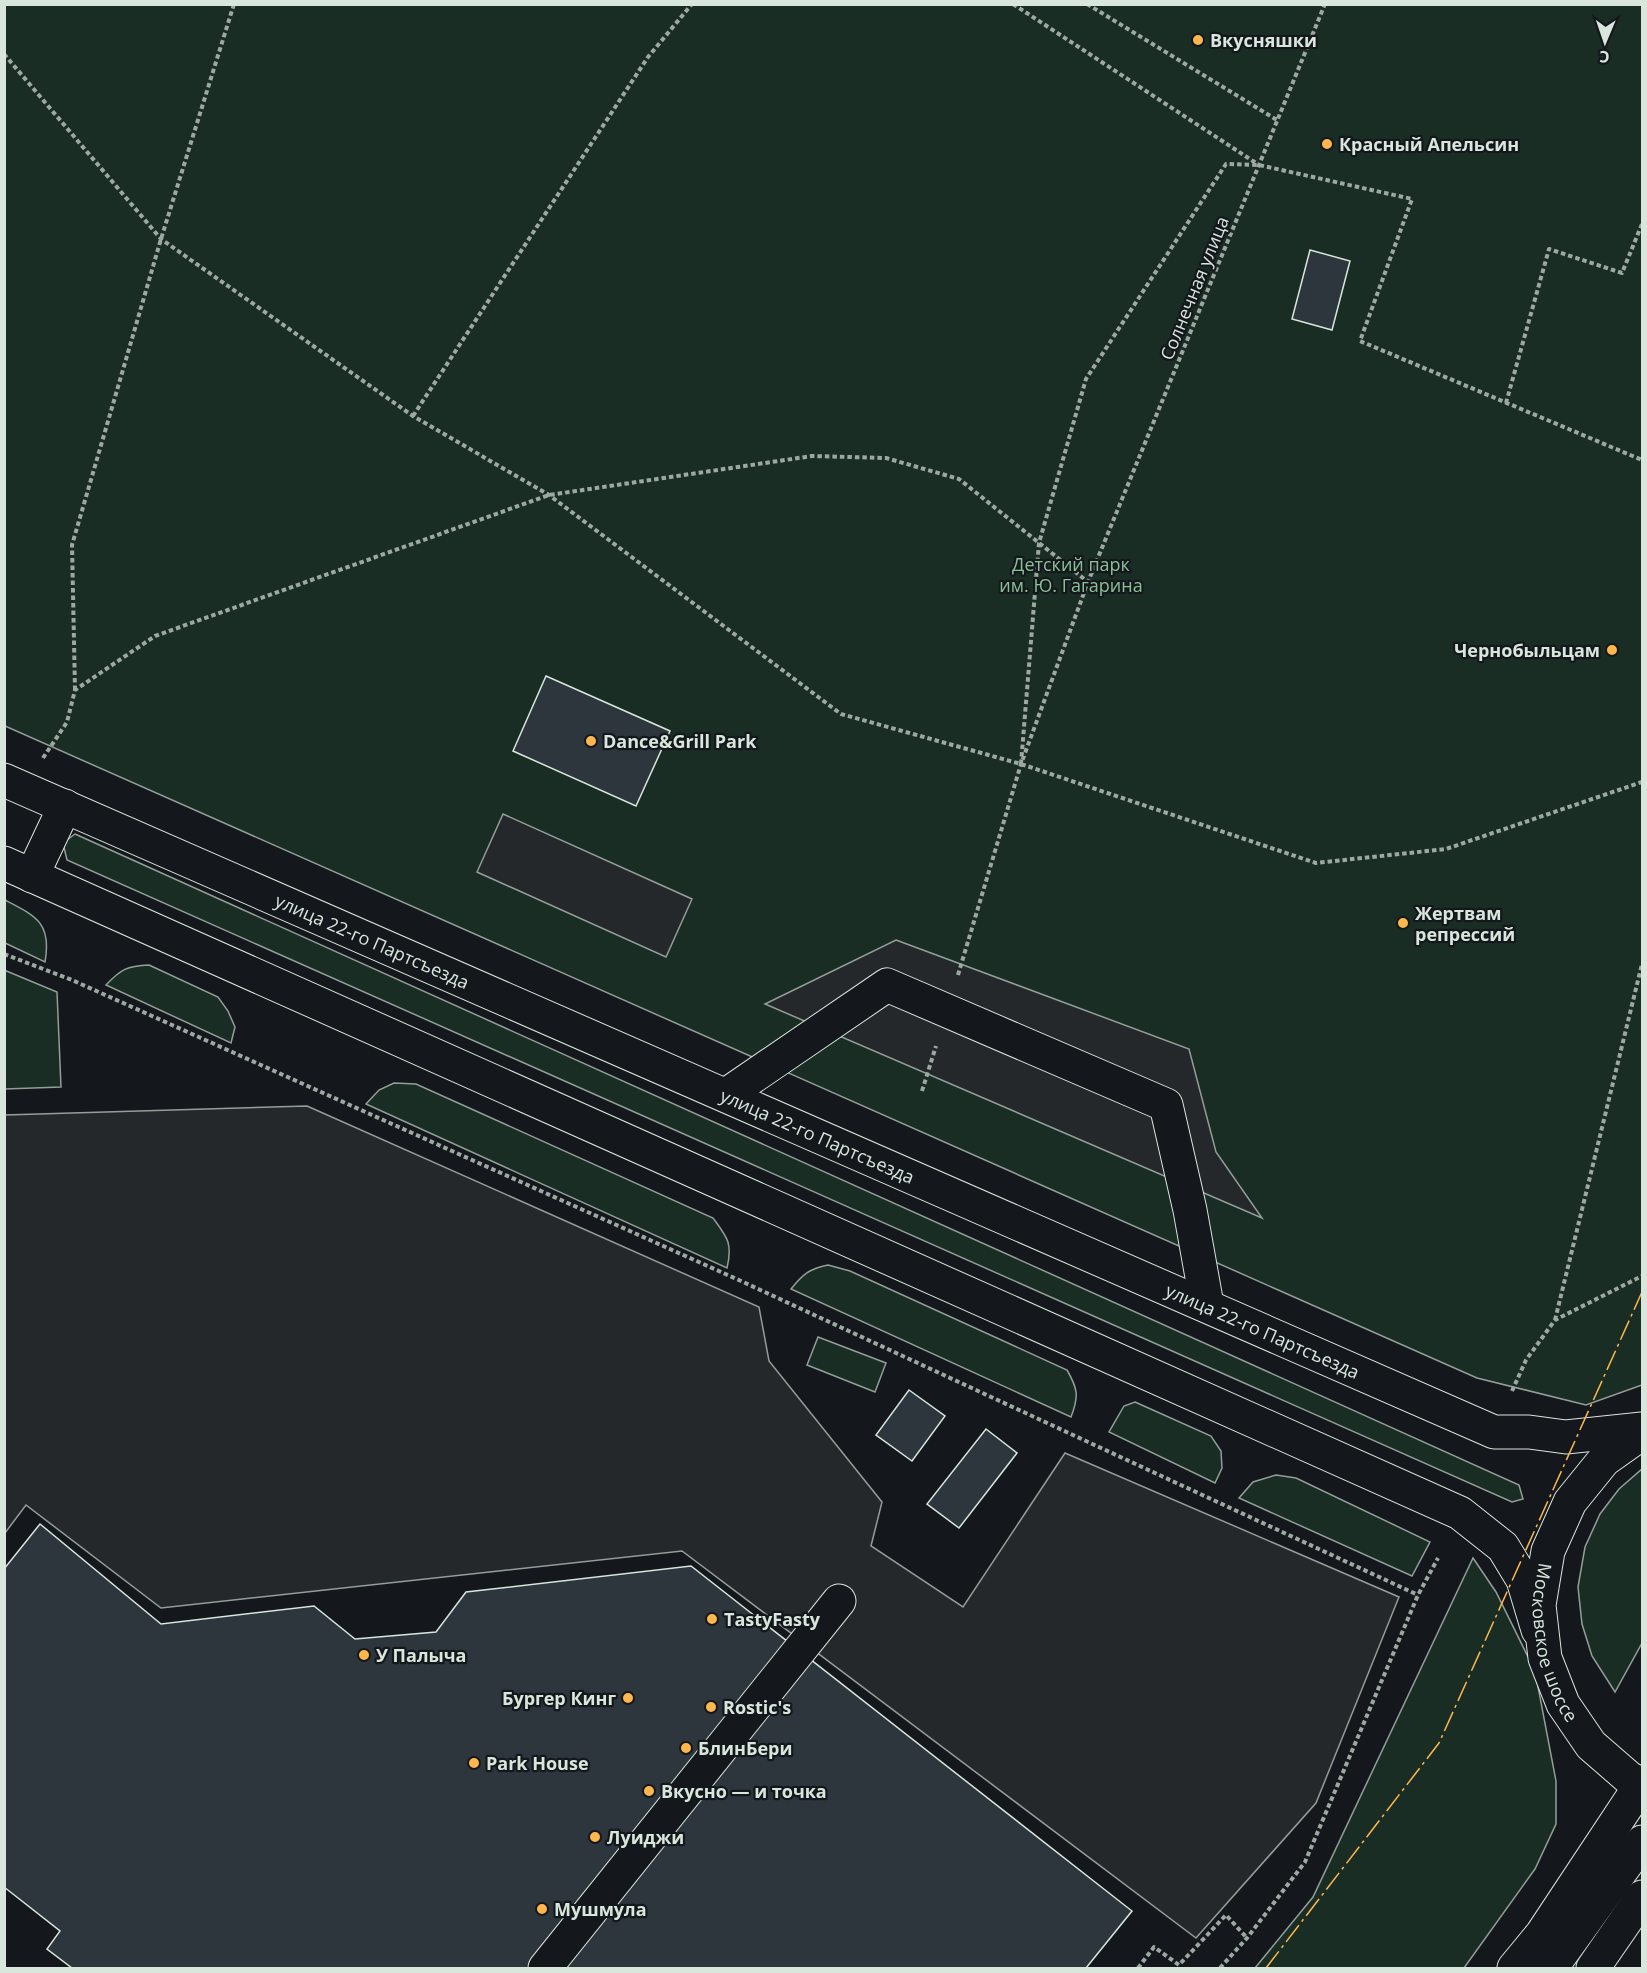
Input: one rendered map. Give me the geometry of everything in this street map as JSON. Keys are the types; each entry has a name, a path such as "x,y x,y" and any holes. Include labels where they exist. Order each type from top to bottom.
{"street":[{"name":"улица 22-го Партсъезда","path":"4,780 1494,1432 1529,1432 1566,1437 1642,1431"},
{"path":"65,806 18,869 1460,1513 1503,1547 1524,1580 1545,1658"},
{"path":"726,1095 887,985 1166,1105 1190,1210 1207,1305"},
{"name":"Московское шоссе","path":"1515,1968 1542,1934 1642,1784 1629,1778 1591,1745 1563,1704 1545,1658 1539,1605 1548,1551 1570,1502 1604,1460 1642,1431"},
{"path":"545,1968 839,1601"},
{"path":"1551,1968 1642,1842"},
{"path":"1593,1968 1642,1897"}],"path":[{"path":"67,722 75,690 72,544 161,239 234,4"},
{"path":"413,416 648,57 692,4"},
{"path":"1013,4 1259,165"},
{"path":"1087,4 1277,120"},
{"name":"Солнечная улица","path":"1021,764 1088,582 1325,4"},
{"path":"4,54 161,239 413,416 549,495 841,714 1021,764 1316,863 1446,849 1642,782"},
{"path":"922,1091 1021,764 1039,543 1086,379 1226,164 1259,165 1412,199 1360,341 1642,460"},
{"path":"1506,403 1549,249 1622,273 1642,224"},
{"path":"75,690 155,636 549,495 812,456 886,458 959,479 1088,582"},
{"path":"4,954 72,980 741,1281 1418,1595"},
{"path":"1512,1391 1526,1360 1555,1320 1642,964"},
{"path":"1555,1320 1642,1276"},
{"path":"1220,1968 1247,1938 1305,1862 1418,1595 1438,1558"},
{"path":"1138,1968 1154,1947 1179,1965 1226,1915 1247,1938"}],"green space":[{"name":"Детский парк им. Ю. Гагарина","path":"5,5 1642,5 1642,1385 1586,1405 1477,1378 5,726"},
{"path":"75,834 1519,1485 1523,1499 1512,1502 67,860 63,843"},
{"path":"5,900 33,916 44,929 47,949 45,962 5,943"},
{"path":"149,965 218,997 235,1027 231,1043 106,985 125,969"},
{"path":"4,970 57,992 61,1087 5,1089"},
{"path":"394,1083 416,1084 713,1218 722,1230 729,1246 727,1268 366,1104 379,1090"},
{"path":"828,1265 850,1271 1067,1370 1076,1393 1071,1417 791,1289 807,1273"},
{"path":"818,1337 886,1363 875,1392 807,1365"},
{"path":"1135,1402 1211,1436 1221,1451 1222,1468 1215,1483 1109,1432 1124,1406"},
{"path":"1642,1469 1642,1643 1615,1692 1592,1656 1582,1624 1578,1587 1585,1547 1600,1514 1619,1489"},
{"path":"1276,1475 1296,1478 1430,1542 1412,1576 1239,1498 1253,1482"},
{"path":"1473,1558 1496,1592 1535,1671 1556,1781 1556,1824 1535,1869 1464,1968 1255,1968 1313,1897"}],"shaded area":[{"path":"503,814 692,899 666,957 477,872"},
{"path":"896,940 1189,1049 1216,1152 1262,1218 765,1004"},
{"path":"307,1106 759,1307 769,1361 882,1502 871,1546 963,1607 1065,1453 1399,1597 1316,1803 1196,1938 682,1551 161,1608 26,1505 5,1533 5,1115"}],"building":[{"path":"1310,250 1350,261 1332,330 1292,319"},
{"name":"Dance&Grill Park","path":"546,676 670,731 636,806 513,751"},
{"path":"909,1390 945,1416 912,1461 876,1435"},
{"path":"986,1429 1017,1453 959,1528 927,1504"},
{"name":"Park House","path":"40,1524 161,1624 314,1606 355,1639 436,1632 466,1592 691,1566 1132,1911 1086,1968 72,1968 47,1949 60,1931 4,1887 4,1569"}],"power":[{"path":"1266,1968 1439,1743 1642,1292"}],"place":[{"name":"Вкусняшки","path":"1198,40"},
{"name":"Красный Апельсин","path":"1327,144"},
{"name":"Чернобыльцам","path":"1612,650"},
{"name":"Dance&Grill Park","path":"591,741"},
{"name":"Жертвам репрессий","path":"1403,923"},
{"name":"TastyFasty","path":"712,1619"},
{"name":"У Палыча","path":"364,1655"},
{"name":"Бургер Кинг","path":"628,1698"},
{"name":"Rostic's","path":"711,1707"},
{"name":"БлинБери","path":"686,1748"},
{"name":"Park House","path":"474,1763"},
{"name":"Вкусно — и точка","path":"649,1791"},
{"name":"Луиджи","path":"595,1837"},
{"name":"Мушмула","path":"542,1909"}]}
